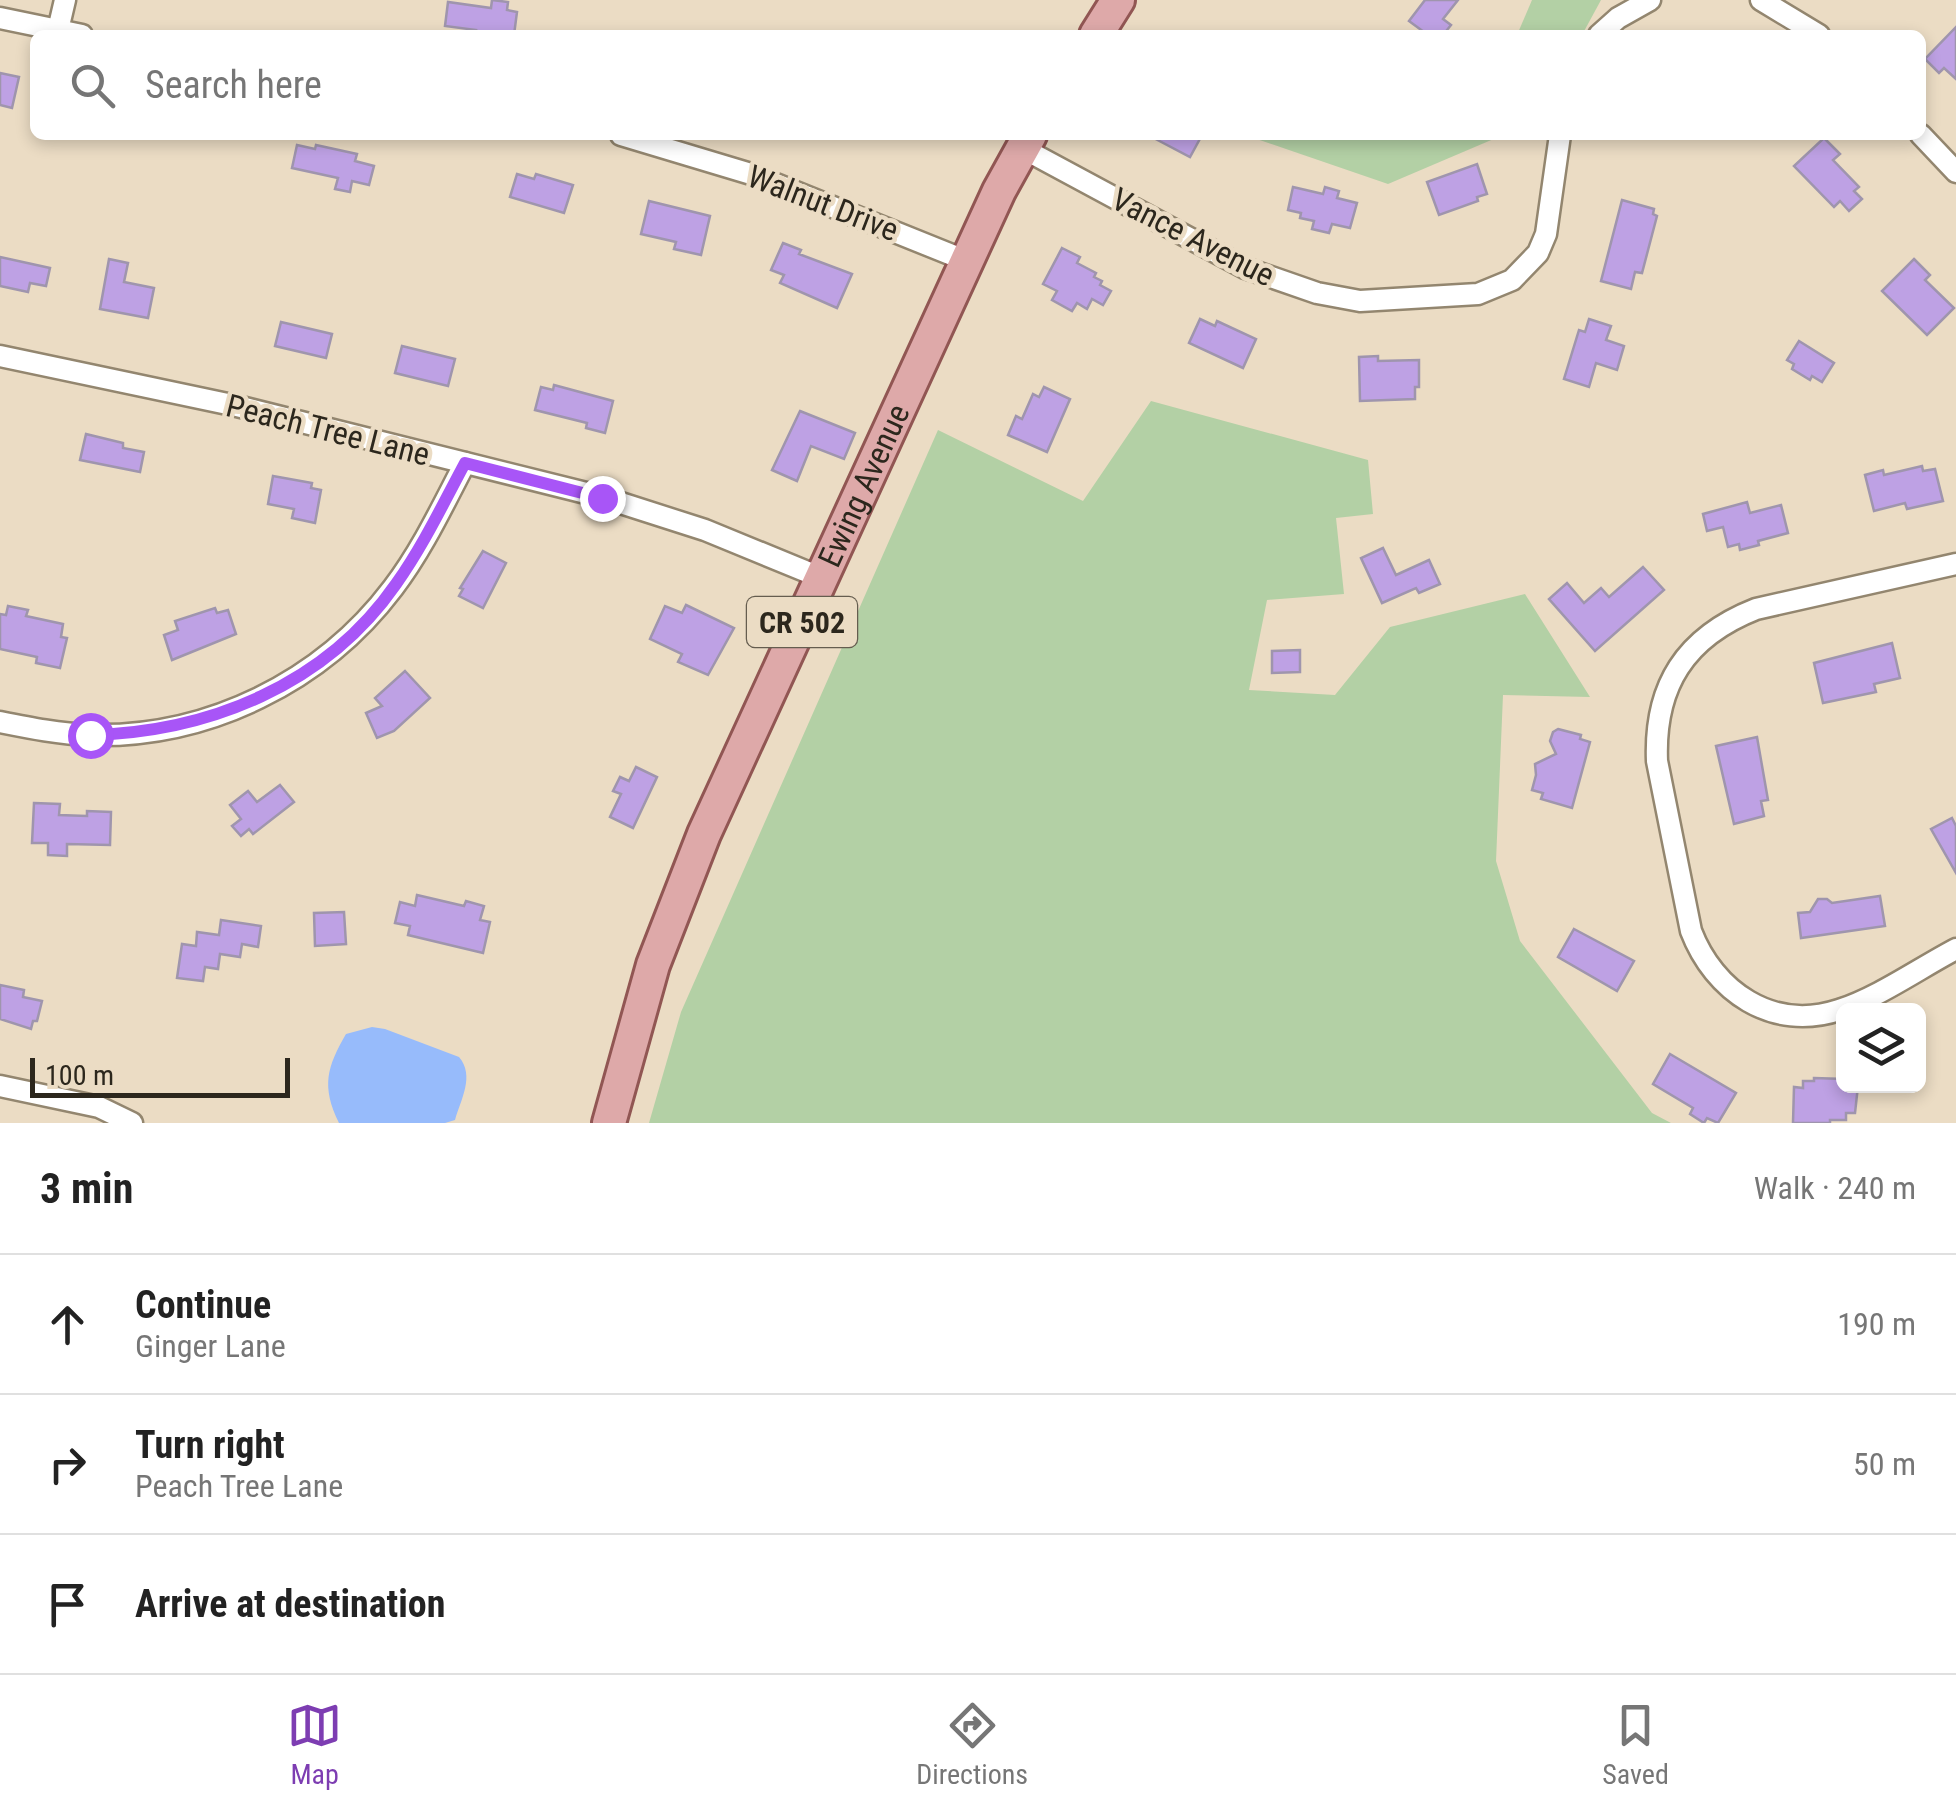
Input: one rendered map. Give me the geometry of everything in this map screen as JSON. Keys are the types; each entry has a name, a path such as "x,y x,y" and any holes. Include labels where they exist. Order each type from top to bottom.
{"main road":[{"path":"1099,30 1118,0"},
{"name":"Ewing Avenue","path":"608,1123 639,1011 682,886 966,261 1026,142"}],"street":[{"path":"0,18 58,30 65,0"},
{"path":"1605,30 1650,0"},
{"path":"1760,0 1811,30"},
{"name":"Walnut Drive","path":"638,140 751,174 966,261"},
{"name":"Vance Avenue","path":"1026,142 1244,268 1317,293 1360,301 1478,294 1512,280 1538,253 1546,234 1559,140"},
{"path":"1926,140 1956,172"},
{"name":"Peach Tree Lane","path":"0,356 237,406 642,508 822,578"},
{"path":"0,722 60,732 128,734 197,722 269,694 322,660 370,617 416,555 465,463"},
{"path":"1956,564 1756,609 1733,618 1712,631 1682,662 1660,708 1656,734 1657,761 1690,931 1700,954 1730,991 1770,1011 1814,1016 1855,1004 1956,948"},
{"path":"0,1086 99,1107 132,1123"}],"green space":[{"path":"1532,0 1601,0 1585,30 1519,30"},
{"path":"1260,140 1491,140 1388,184"},
{"path":"1151,401 1368,460 1373,514 1336,518 1344,594 1267,600 1249,690 1335,695 1390,627 1525,594 1590,697 1503,695 1496,861 1520,941 1652,1113 1671,1123 649,1123 681,1012 938,430 1083,501"}],"water":[{"path":"372,1027 459,1057 466,1080 455,1120 339,1123 328,1087 334,1057 346,1034"}],"building":[{"path":"492,0 508,2 507,10 517,12 515,30 445,26 448,2 491,8"},
{"path":"1425,0 1458,0 1443,19 1451,25 1447,30 1421,30 1409,21"},
{"path":"1956,27 1956,79 1944,68 1939,73 1926,58"},
{"path":"0,73 19,77 12,108 0,105"},
{"path":"1158,140 1199,140 1190,157"},
{"path":"1826,140 1840,154 1833,160 1859,187 1854,191 1862,199 1849,211 1840,201 1834,207 1794,166"},
{"path":"297,145 357,154 355,161 374,166 369,185 352,181 350,192 335,189 338,178 292,168"},
{"path":"1477,164 1487,194 1439,215 1427,182"},
{"path":"517,174 534,179 536,174 573,185 564,213 510,197"},
{"path":"1293,187 1323,194 1325,187 1339,191 1337,198 1357,203 1350,228 1332,224 1329,233 1312,229 1314,221 1288,210"},
{"path":"1622,200 1654,209 1657,216 1642,273 1635,272 1631,289 1601,281"},
{"path":"649,201 710,216 701,255 674,249 676,242 641,234"},
{"path":"783,243 801,250 799,254 852,274 837,308 780,283 784,275 771,270"},
{"path":"1062,248 1080,257 1077,263 1096,273 1094,277 1102,281 1100,285 1111,291 1103,305 1092,299 1087,309 1077,303 1072,311 1052,300 1057,291 1043,284"},
{"path":"0,257 50,268 46,286 30,283 28,292 0,286"},
{"path":"109,259 128,263 124,282 154,288 148,318 100,309"},
{"path":"1914,259 1930,275 1925,280 1954,308 1927,335 1882,291"},
{"path":"1200,319 1215,326 1217,321 1256,339 1243,368 1189,343"},
{"path":"1589,319 1611,326 1606,340 1624,346 1617,370 1596,363 1589,387 1564,379 1579,330 1585,332"},
{"path":"281,322 332,334 326,358 275,346"},
{"path":"1799,341 1834,363 1822,382 1792,369 1794,364 1787,360"},
{"path":"402,346 455,359 448,386 395,373"},
{"path":"1378,356 1378,361 1419,360 1415,399 1360,401 1359,357"},
{"path":"554,385 613,401 605,433 586,428 587,423 535,410 541,387 553,390"},
{"path":"1044,387 1070,399 1047,452 1008,435 1016,416 1022,419 1033,394 1039,397"},
{"path":"800,411 855,433 844,459 811,446 797,481 772,470"},
{"path":"86,434 144,452 140,472 80,460"},
{"path":"1922,466 1923,471 1935,469 1943,501 1907,509 1905,503 1874,511 1865,475"},
{"path":"273,476 312,483 311,488 321,490 315,523 292,518 294,509 268,504"},
{"path":"1747,502 1750,513 1781,505 1788,533 1740,550 1739,544 1728,547 1723,527 1707,531 1703,514"},
{"path":"1383,548 1396,575 1429,560 1440,584 1419,593 1416,588 1382,603 1361,558"},
{"path":"483,551 506,563 483,608 459,596"},
{"path":"1643,567 1664,590 1595,651 1549,599 1567,583 1584,603 1601,588 1609,597"},
{"path":"686,605 734,628 708,675 678,662 682,654 650,639 665,606 682,613"},
{"path":"8,606 28,610 26,616 63,624 61,637 67,638 60,668 36,663 37,657 0,649 0,614 6,615"},
{"path":"215,608 217,613 228,610 236,634 172,660 164,635 178,630 175,621"},
{"path":"1892,643 1900,678 1874,684 1876,692 1823,703 1814,663"},
{"path":"1300,650 1300,672 1272,673 1272,651"},
{"path":"405,671 430,698 394,731 377,738 366,713 382,706 375,698"},
{"path":"1558,729 1581,735 1580,739 1590,742 1572,808 1541,799 1543,793 1532,790 1535,764 1556,754 1550,741"},
{"path":"1757,737 1768,800 1761,801 1764,816 1734,824 1716,746"},
{"path":"636,767 657,777 633,828 610,817 621,794 613,791 620,777 629,781"},
{"path":"280,785 294,802 253,834 249,829 241,836 232,826 241,819 230,805 248,791 257,802"},
{"path":"34,803 60,804 59,815 111,812 110,845 67,844 67,856 48,855 48,843 32,843"},
{"path":"1952,818 1956,826 1956,873 1931,829"},
{"path":"417,895 464,906 466,901 484,906 480,920 490,922 483,953 408,935 410,926 395,923 400,902 415,906"},
{"path":"1880,896 1885,926 1801,938 1798,913 1810,912 1818,899 1832,903"},
{"path":"344,912 346,944 315,946 314,913"},
{"path":"221,920 261,926 258,947 242,944 240,957 220,954 218,969 205,967 203,981 177,978 182,944 196,946 197,932 219,935"},
{"path":"1574,929 1634,961 1617,991 1558,957"},
{"path":"0,985 24,990 23,997 42,1001 31,1029 0,1019"},
{"path":"1670,1054 1736,1093 1718,1123 1707,1118 1704,1123 1690,1114 1693,1108 1653,1084"},
{"path":"1836,1079 1836,1093 1857,1093 1855,1113 1846,1113 1846,1120 1830,1123 1793,1123 1794,1087 1803,1088 1803,1081"}],"route":[{"path":"90,735 128,734 197,722 269,694 307,671 338,648 394,587 416,555 465,463 602,498"}]}
